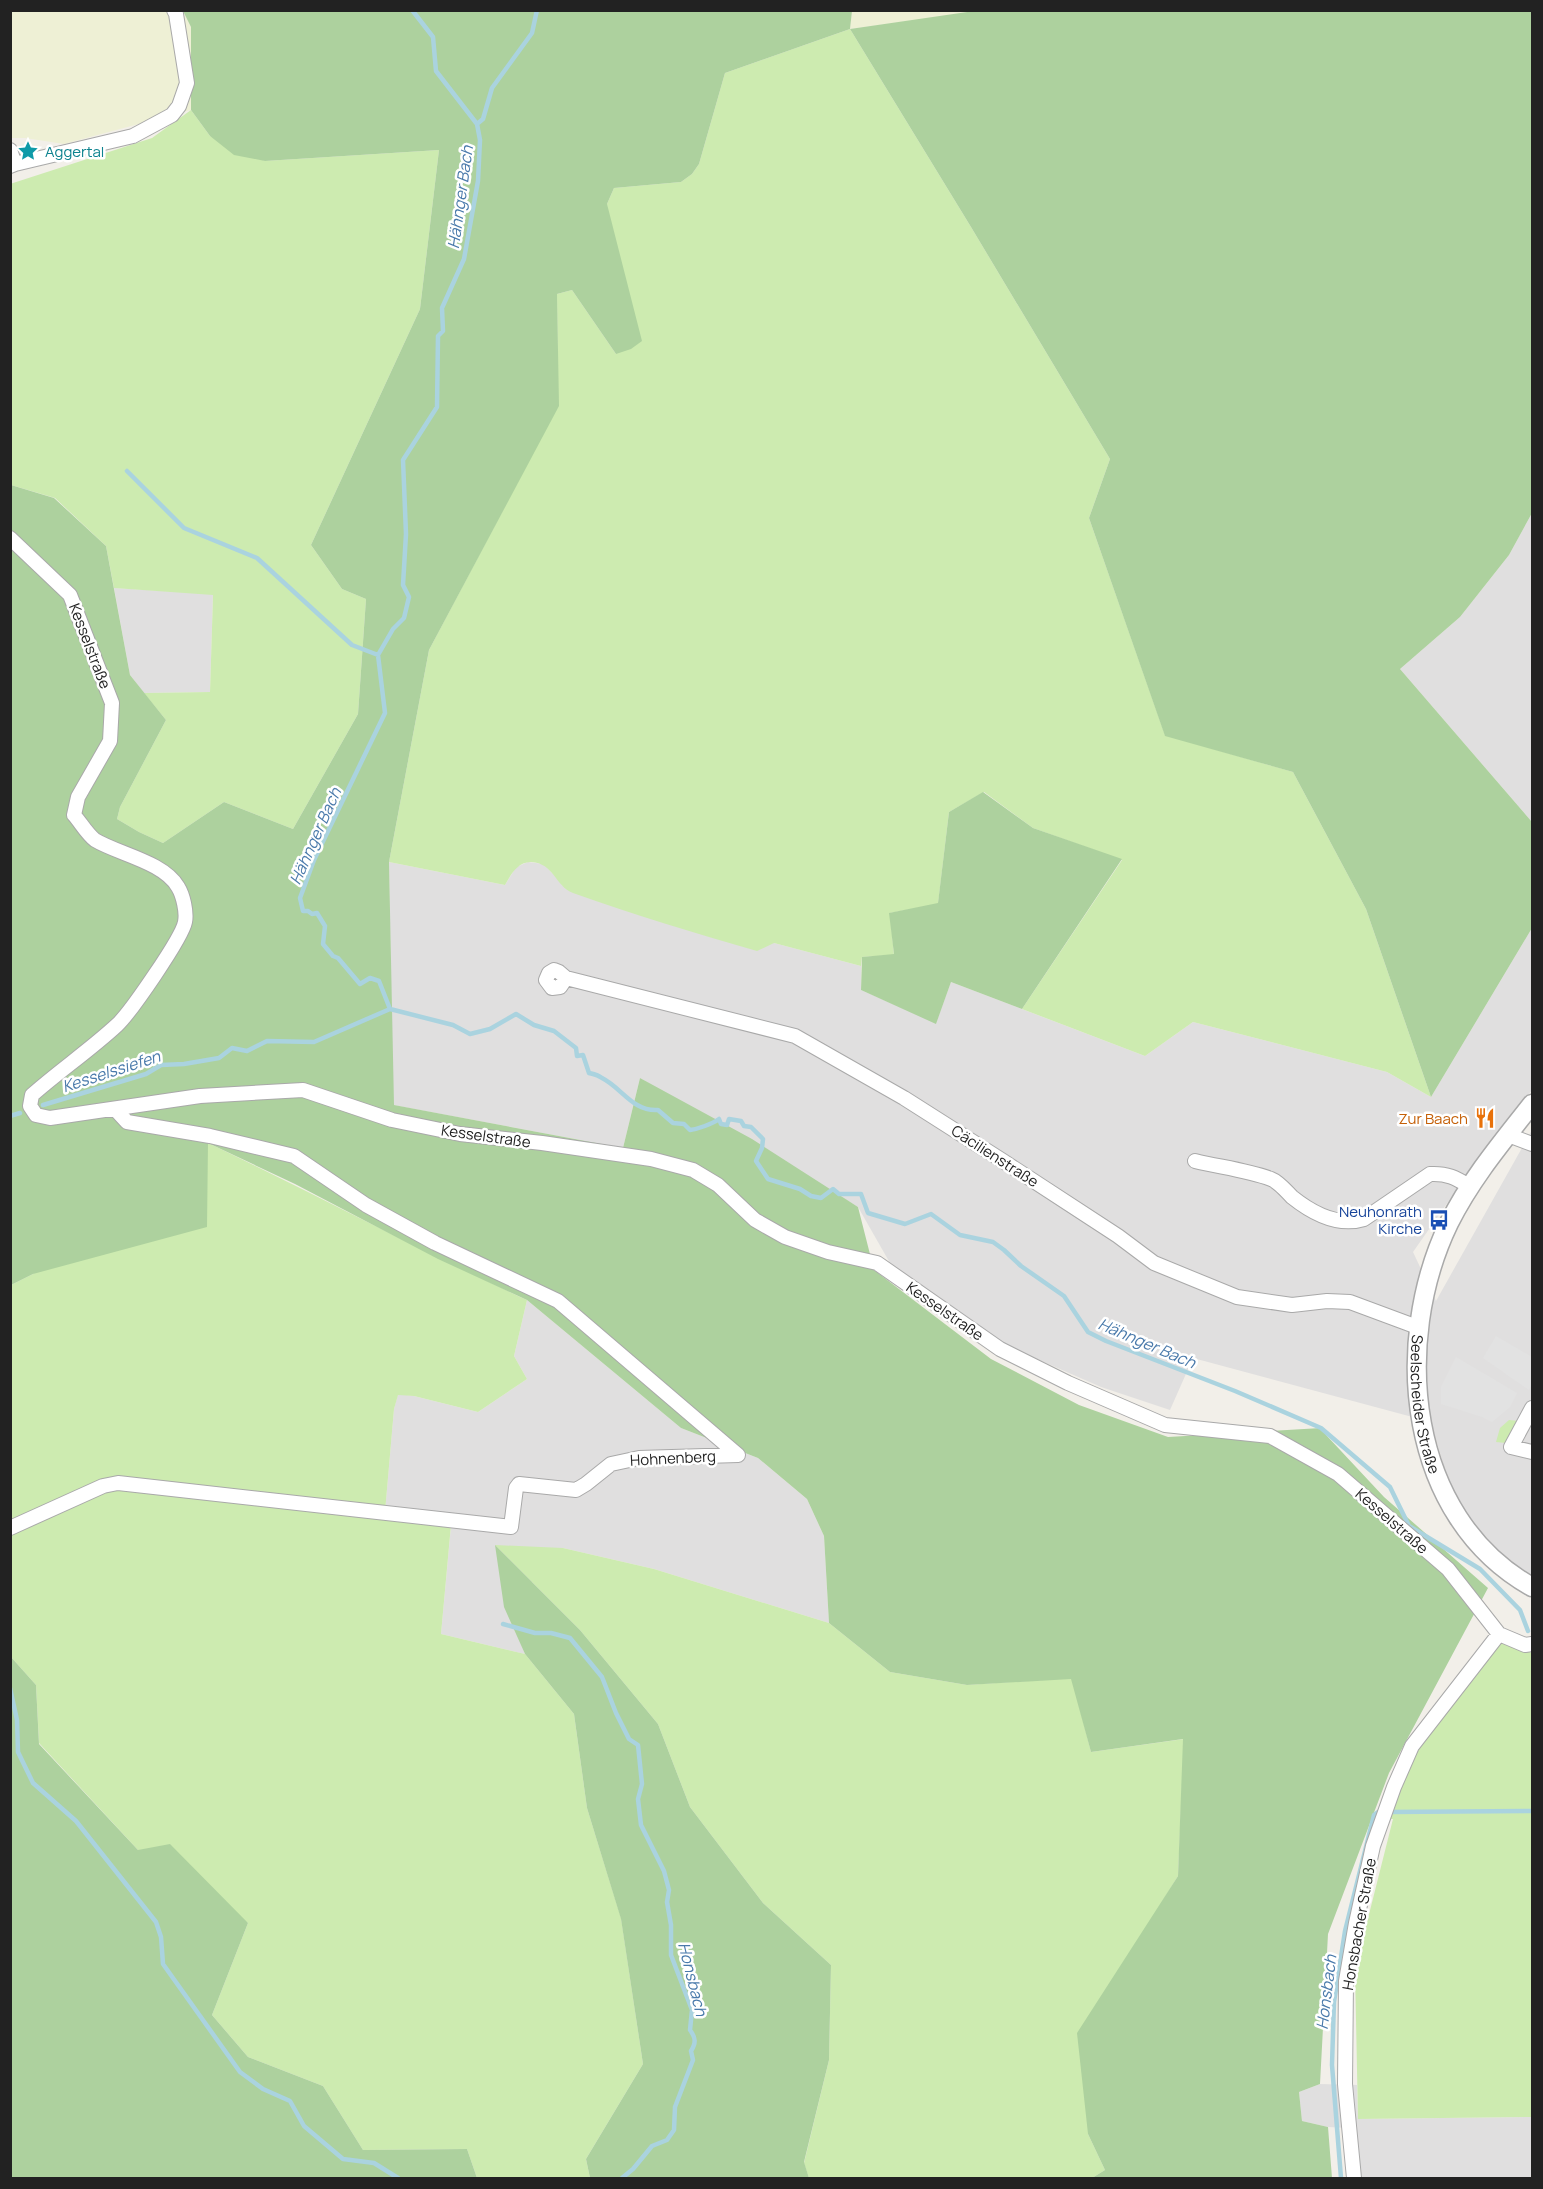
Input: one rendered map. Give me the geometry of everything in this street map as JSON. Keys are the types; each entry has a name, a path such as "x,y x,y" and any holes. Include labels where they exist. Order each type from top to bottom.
{"street":[{"path":"10,150 13,165 133,136 172,115 179,106 187,83 177,14 174,10"},
{"name":"Kesselstraße","path":"10,538 70,595 111,703 110,741 78,797 74,815 92,838 160,871 178,886 184,905 185,923 148,983 119,1024 32,1095 30,1106 36,1115 50,1118 200,1096 303,1090 392,1120 460,1134 651,1159 693,1170 718,1185 755,1220 785,1237 828,1252 878,1263 1000,1350 1068,1383 1165,1425 1270,1436 1338,1474 1448,1569 1499,1634"},
{"name":"Cäcilienstraße","path":"566,978 795,1036 904,1098 1118,1236 1154,1263 1237,1297 1292,1305 1327,1301 1350,1302 1420,1328"},
{"name":"Seelscheider Straße","path":"1533,1104 1469,1186 1449,1224 1430,1275 1420,1328 1417,1392 1421,1425 1433,1469 1459,1518 1480,1547 1520,1580 1533,1587"},
{"name":"Hohnenberg","path":"10,1528 103,1486 118,1483 511,1527 516,1488 519,1484 576,1490 611,1464 620,1462 639,1458 738,1455 558,1301 435,1243 366,1205 294,1156 210,1136 127,1122 115,1108"},
{"path":"1508,1135 1533,1144"},
{"path":"1195,1161 1273,1180 1310,1209 1327,1218 1340,1221 1354,1222 1364,1219 1430,1174 1442,1173 1469,1186"},
{"path":"1533,1408 1511,1447 1533,1452"},
{"path":"1499,1634 1525,1645 1533,1644"},
{"name":"Honsbacher Straße","path":"1354,2178 1345,2084 1346,1981 1373,1846 1394,1787 1412,1746 1499,1634"}],"shaded area":[{"path":"1532,513 1532,822 1400,669 1460,617 1509,555"},
{"path":"114,588 213,594 210,692 144,693 130,675"},
{"path":"389,862 505,885 516,867 528,862 544,864 554,875 774,943 861,966 861,990 936,1023 951,982 1145,1056 1193,1022 1387,1072 1431,1097 1532,928 1532,1090 1474,1165 1413,1252 1436,1301 1532,1130 1532,1576 1516,1567 1472,1528 1449,1484 1431,1422 1193,1358 1170,1410 1101,1387 998,1342 890,1263 858,1207 640,1078 623,1148 393,1105"},
{"path":"527,1300 681,1428 758,1458 807,1499 824,1536 829,1623 654,1569 563,1548 507,1609 525,1654 441,1634 451,1526 385,1512 394,1409 398,1394 478,1412 527,1379 514,1356"},
{"path":"1496,1336 1532,1357 1532,1383 1529,1390 1483,1358"},
{"path":"1456,1357 1517,1393 1510,1407 1492,1422 1441,1404 1441,1387"},
{"path":"1320,2084 1357,2085 1358,2119 1532,2117 1532,2178 1354,2178 1348,2128 1328,2127 1302,2121 1299,2092"}],"green space":[{"path":"981,10 1532,11 1532,513 1509,555 1460,617 1400,669 1532,822 1532,928 1431,1097 1366,909 1293,772 1165,736 1089,518 1110,459 850,29"},
{"path":"10,11 183,11 191,27 191,110 64,144 11,138"},
{"path":"183,11 852,11 850,29 725,73 699,164 692,174 681,182 614,188 607,204 642,341 631,349 616,354 572,290 557,294 559,406 429,650 389,862 394,1105 623,1148 640,1078 752,1139 858,1207 874,1270 991,1359 1079,1405 1168,1437 1321,1428 1384,1497 1488,1588 1389,1773 1328,1934 1320,2084 1299,2092 1302,2121 1328,2127 1332,2178 1092,2178 1105,2170 1088,2134 1077,2033 1178,1876 1183,1739 1091,1752 1071,1679 967,1685 890,1672 829,1623 824,1536 807,1499 758,1458 681,1428 527,1300 438,1259 295,1184 208,1143 207,1227 33,1274 11,1285 11,485 54,498 106,546 130,675 166,720 120,807 117,819 163,843 224,802 293,829 358,714 366,599 342,589 311,545 420,309 439,150 265,161 234,155 210,136 191,110 191,27"},
{"path":"852,11 981,11 850,29"},
{"path":"850,29 1110,459 1089,518 1165,735 1293,772 1366,909 1431,1097 1387,1072 1193,1022 1145,1056 1022,1009 1122,860 1033,828 984,792 949,812 938,904 890,913 894,955 862,957 861,966 774,943 757,951 642,916 567,890 550,870 539,863 522,864 505,885 389,862 429,650 558,406 557,294 572,290 616,354 607,204 614,188 681,182 692,174 699,164 725,73"},
{"path":"191,110 210,136 265,161 439,150 420,309 311,545 342,589 366,599 358,714 293,829 224,802 163,843 117,819 120,807 166,720 144,693 210,692 213,595 114,588 106,546 55,498 11,485 10,184 152,138"},
{"path":"983,792 1033,828 1122,859 1022,1009 951,982 936,1024 861,990 862,957 894,954 889,913 938,903 949,812"},
{"path":"208,1143 527,1300 514,1356 527,1379 478,1412 414,1396 398,1395 394,1409 385,1512 451,1525 441,1634 525,1654 574,1714 587,1808 621,1918 643,2064 586,2159 590,2178 477,2178 467,2149 363,2150 323,2086 248,2057 212,2015 248,1923 138,1850 39,1743 36,1685 11,1657 11,1285 33,1274"},
{"path":"1509,1420 1519,1421 1506,1443 1496,1442 1500,1428"},
{"path":"495,1545 563,1548 654,1569 829,1623 890,1672 967,1685 1072,1678 1091,1752 1184,1739 1178,1876 1135,1946 1088,2134 1105,2170 1092,2178 809,2178 804,2163 829,2060 831,1965 763,1903 690,1807 658,1724 580,1630"},
{"path":"495,1545 580,1630 658,1724 690,1807 763,1903 831,1965 829,2060 804,2162 809,2178 590,2178 586,2159 643,2064 621,1919 587,1808 574,1714 525,1654 504,1607"},
{"path":"1499,1641 1532,1653 1532,2117 1358,2119 1355,1970 1393,1819 1383,1819 1415,1749"},
{"path":"11,1657 36,1685 39,1744 138,1850 170,1844 248,1923 212,2015 248,2057 323,2086 363,2150 467,2149 477,2178 11,2178"}],"waterway":[{"name":"Hähnger Bach","path":"412,10 433,37 436,71 477,124 480,140 478,181 464,259 442,308 443,331 438,336 437,407 403,460 406,534 403,585 409,597 404,618 393,629 378,655 385,713 314,860 300,898 303,911 317,913 325,926 323,944 360,984 370,978 379,981 390,1009 453,1025 470,1034 490,1029 516,1014 534,1025 554,1031 576,1048 577,1056 583,1055 589,1073 609,1082 642,1107 658,1110 673,1123 684,1124 690,1130 719,1119 721,1124 727,1125 729,1119 741,1121 744,1126 751,1127 763,1139 756,1161 768,1179 821,1198 833,1189 839,1194 861,1194 868,1213 905,1224 931,1214 960,1235 993,1242 1004,1250 1021,1266 1064,1296 1088,1332 1321,1428 1390,1487 1409,1526 1480,1569 1520,1610 1528,1631"},
{"name":"Hähnger Bach","path":"477,124 483,119 492,88 532,33 537,10"},
{"path":"127,471 184,528 257,558 352,645 378,655"},
{"name":"Kesselssiefen","path":"43,1105 146,1074 161,1065 219,1058 232,1048 247,1051 267,1041 314,1042 390,1009"},
{"name":"Kesselssiefen","path":"10,1116 20,1113"},
{"name":"Honsbach","path":"503,1624 535,1633 551,1633 570,1638 602,1677 629,1739 638,1745 642,1784 638,1799 641,1825 664,1871 669,1890 667,1902 671,1925 671,1955 692,2010 690,2030 695,2040 691,2051 693,2060 675,2107 674,2130 667,2140 652,2146 633,2169 622,2178"},
{"path":"10,1688 17,1720 18,1752 33,1783 76,1821 156,1922 161,1937 163,1964 240,2072 263,2089 290,2101 304,2126 343,2159 374,2163 398,2178"},
{"name":"Honsbach","path":"1388,1812 1532,1811"},
{"name":"Honsbach","path":"1341,2178 1332,2065 1334,2002 1345,1931 1374,1815 1378,1812"}],"place":[{"name":"Aggertal","path":"28,151"},
{"name":"Zur Baach","path":"1485,1118"},
{"name":"Neuhonrath Kirche","path":"1439,1220"}]}
